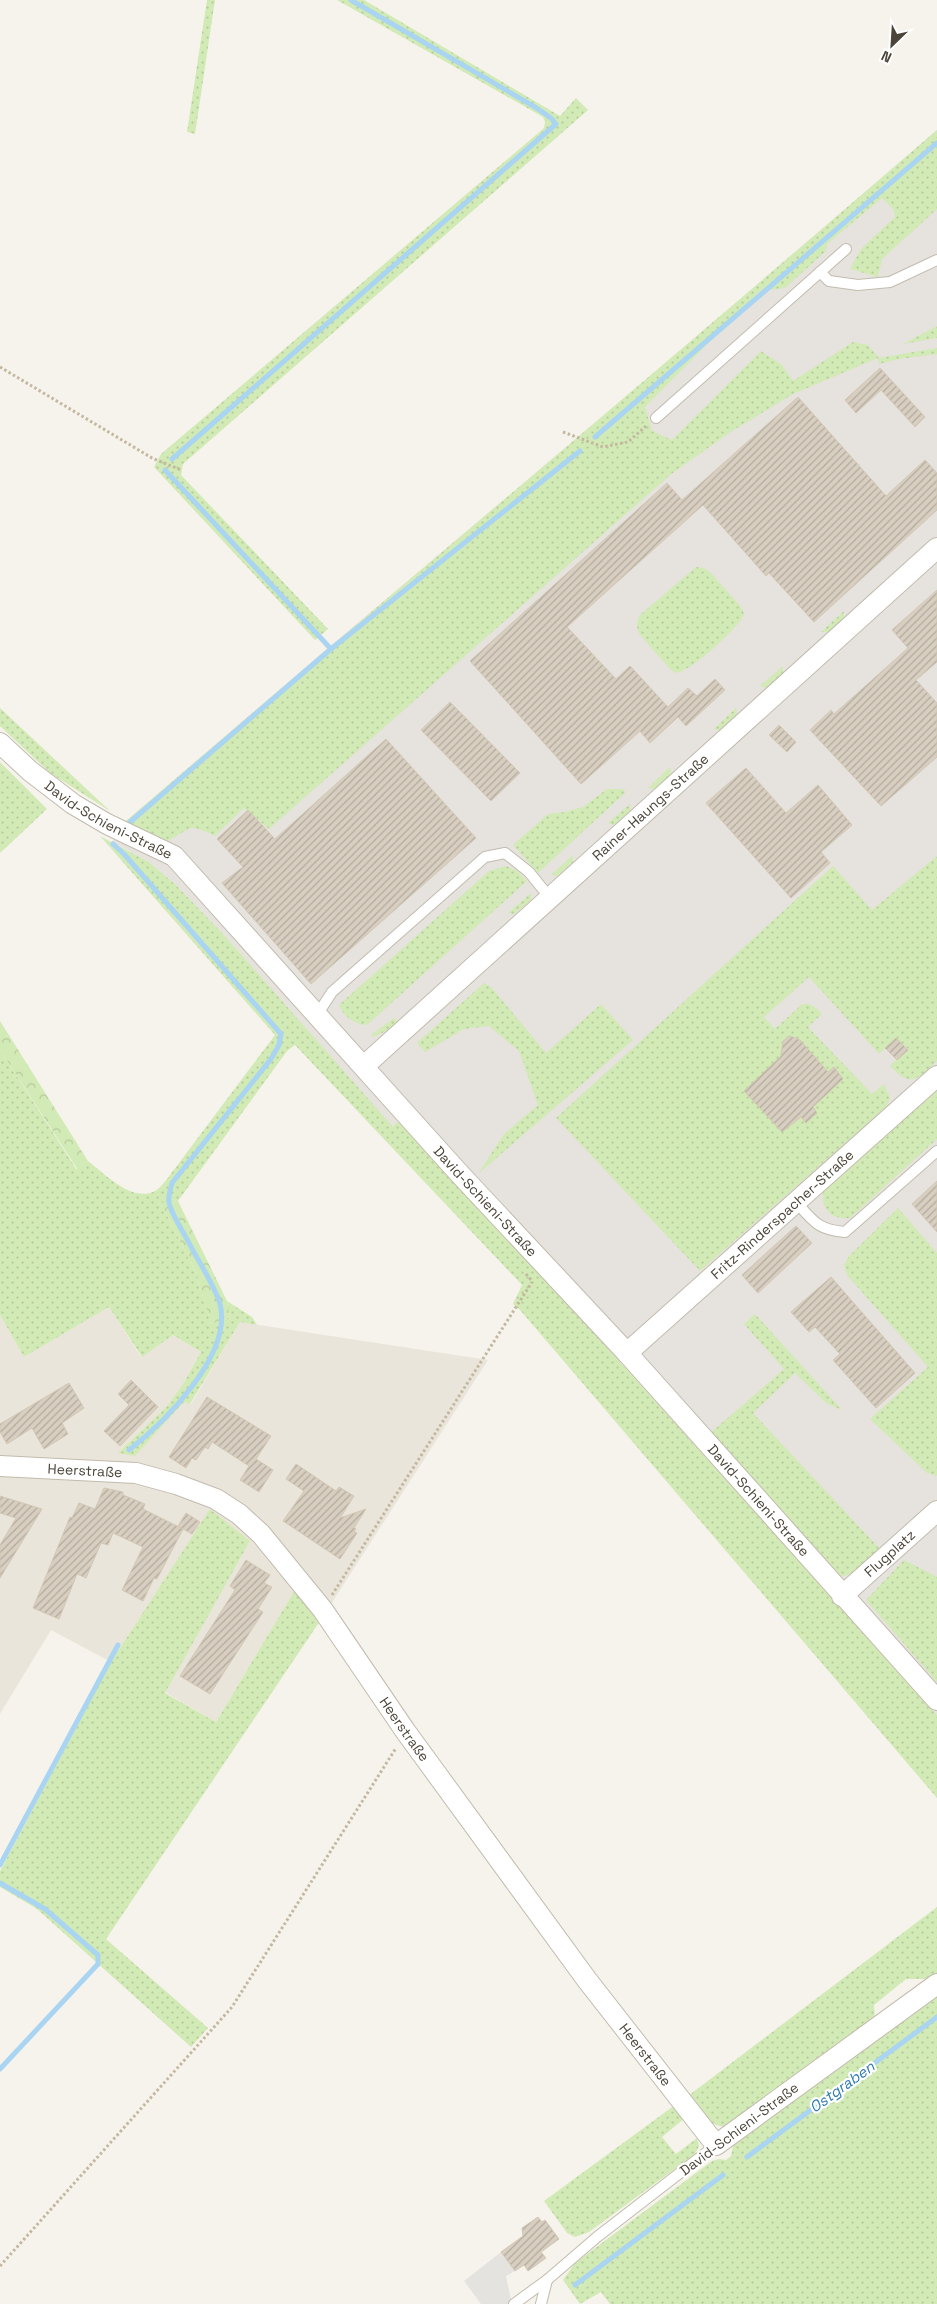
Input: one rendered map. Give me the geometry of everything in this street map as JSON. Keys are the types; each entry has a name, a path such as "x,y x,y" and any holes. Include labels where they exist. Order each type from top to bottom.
{"street":[{"name":"Rainer-Haungs-Straße","path":"364,1066 937,548"},
{"name":"David-Schieni-Straße","path":"0,743 30,771 73,804 107,824 174,856 627,1353 842,1596 937,1700"},
{"name":"Fritz-Rinderspacher-Straße","path":"627,1353 937,1076"},
{"name":"Heerstraße","path":"0,1466 136,1473 176,1484 216,1499 239,1514 261,1534 322,1610 406,1732 587,1980 716,2145"},
{"name":"Flugplatz","path":"842,1596 937,1511"},
{"name":"David-Schieni-Straße","path":"716,2145 937,1984"}],"lane":[{"path":"656,418 846,249"},
{"path":"820,272 829,281 858,285 890,282 937,260"},
{"path":"318,1015 332,992 485,857 506,853 529,872 550,898"},
{"path":"796,1202 815,1223 829,1231 845,1232 937,1152"},
{"name":"David-Schieni-Straße","path":"514,2304 716,2145"},
{"path":"542,2304 546,2280"}],"path":[{"path":"0,368 152,458 182,470"},
{"path":"563,432 603,447 628,442 656,418"},
{"path":"322,1610 544,1264"},
{"path":"519,1267 532,1281"},
{"path":"0,2266 232,2007 406,1732"}],"shaded area":[{"path":"937,130 937,1715 401,1118 393,1128 224,935 176,885 149,862 112,842 126,821 329,647 675,356"},
{"path":"109,1307 141,1357 173,1335 201,1352 183,1384 167,1406 119,1452 184,1402 191,1404 240,1322 488,1360 320,1621 296,1588 216,1722 165,1692 250,1541 210,1510 111,1662 51,1630 0,1714 0,1315 24,1357"},
{"path":"501,2252 515,2271 506,2276 512,2304 481,2304 464,2281"}],"green space":[{"path":"207,0 215,0 195,134 187,132"},
{"path":"337,0 364,0 560,116 576,98 588,110 183,464 181,475 328,629 315,640 154,467 161,454 544,128 545,122 543,117"},
{"path":"937,130 937,209 882,259 878,277 850,269 861,249 895,217 894,210 882,198 827,244 826,251 785,288 760,291 645,407 652,431 672,440 761,351 782,365 793,381 853,342 868,345 879,358 937,348 937,354 899,359 879,364 878,358 793,394 729,433 670,475 269,829 244,808 215,836 199,829 190,828 168,841 126,821 735,303"},
{"path":"937,326 937,338 903,344"},
{"path":"696,567 704,568 710,572 742,608 744,614 734,629 714,648 683,671 676,673 671,670 640,635 637,623 640,615"},
{"path":"844,611 844,619 829,632 821,632"},
{"path":"783,666 783,673 767,688 760,686"},
{"path":"0,708 110,811 50,773 0,726"},
{"path":"736,708 737,715 720,730 714,729"},
{"path":"0,762 47,809 0,853"},
{"path":"670,767 671,775 654,789 648,788"},
{"path":"607,789 622,789 626,792 538,873 513,845 548,814 583,807"},
{"path":"630,804 630,811 614,825 608,823"},
{"path":"100,836 149,862 176,885 224,935 393,1127 401,1118 937,1715 937,1798 513,1304 522,1285 295,1045 287,1051 178,1201 159,1204 164,1209 196,1273 211,1324 230,1317 227,1301 252,1317 257,1325 240,1322 190,1404 184,1402 135,1456 118,1453 167,1406 183,1384 201,1352 173,1335 142,1357 109,1307 24,1357 0,1315 0,1050 77,1170 88,1161 119,1185 137,1193 146,1194 157,1190 164,1182 275,1035"},
{"path":"573,855 573,862 557,876 551,875"},
{"path":"937,856 937,1061 919,1077 909,1079 904,1077 890,1066 908,1049 896,1038 879,1054 809,977 764,1017 775,1029 801,1005 808,1004 813,1006 822,1014 808,1027 872,1094 884,1084 890,1098 886,1107 700,1271 556,1118 833,866 872,910"},
{"path":"506,866 517,871 527,881 367,1025 354,1022 346,1016 339,1005 489,871"},
{"path":"531,893 531,900 514,914 508,913"},
{"path":"484,983 492,988 546,1053 601,1004 633,1040 478,1174 504,1134 538,1105 519,1051 489,1026 464,1029 425,1052 417,1043"},
{"path":"394,1018 398,1022 386,1031 373,1037 371,1035"},
{"path":"0,1021 88,1161 78,1170 0,1050"},
{"path":"937,1090 937,1139 850,1218 837,1217 829,1212 824,1203 823,1190"},
{"path":"178,1201 227,1301 230,1317 211,1324 196,1273 164,1209 158,1203"},
{"path":"898,1208 937,1253 937,1476 927,1473 870,1419 928,1367 847,1275 844,1265 849,1256"},
{"path":"755,1314 842,1410 826,1403 795,1373 753,1413 880,1549 865,1564 847,1575 833,1576 707,1436 784,1369 744,1324"},
{"path":"210,1509 250,1541 165,1693 216,1722 296,1588 320,1621 106,1939 208,2028 191,2047 37,1909 0,1887 0,1871 111,1662"},
{"path":"904,1560 937,1577 937,1682 866,1600"},
{"path":"937,1907 937,1973 929,1979 906,1979 874,2005 875,2019 726,2127 713,2123 700,2112 688,2096"},
{"path":"937,1994 937,2304 610,2304 601,2292 580,2304 563,2280 575,2263 712,2161 726,2160 731,2156 733,2146"},
{"path":"675,2105 685,2118 662,2137 676,2154 697,2138 699,2146 695,2154 589,2232 575,2237 567,2233 544,2201"}],"building":[{"path":"880,368 925,417 915,427 881,390 856,413 845,400"},
{"path":"798,397 886,496 925,460 937,473 937,510 814,622 769,573 766,576 703,505 567,627 616,679 630,666 668,707 688,688 697,696 715,679 725,690 686,726 678,717 650,743 640,731 581,784 470,661 667,483 682,500"},
{"path":"937,590 937,662 916,680 937,703 937,757 881,806 810,730 831,710 834,714 908,648 892,630"},
{"path":"450,702 520,773 491,801 421,730"},
{"path":"779,725 796,742 787,752 769,735"},
{"path":"386,739 476,838 311,984 222,883 243,867 217,839 248,810 275,839"},
{"path":"746,768 786,813 818,785 852,825 821,852 830,863 791,898 706,803"},
{"path":"790,1036 800,1040 828,1072 834,1067 843,1079 813,1107 817,1113 806,1123 801,1117 782,1132 744,1091 781,1056 783,1041"},
{"path":"896,1038 908,1050 897,1060 885,1048"},
{"path":"937,1181 937,1232 912,1204"},
{"path":"796,1226 812,1243 758,1293 742,1275"},
{"path":"831,1277 915,1373 876,1408 833,1360 840,1354 815,1327 809,1332 791,1312"},
{"path":"131,1380 158,1407 120,1446 104,1431 129,1405 118,1394"},
{"path":"69,1383 84,1408 62,1423 68,1434 44,1449 32,1428 7,1444 0,1432 0,1424"},
{"path":"207,1397 271,1436 256,1459 273,1470 259,1492 240,1480 249,1466 212,1442 208,1449 205,1447 196,1460 192,1458 186,1468 169,1457"},
{"path":"296,1464 336,1491 339,1487 354,1496 340,1518 366,1509 354,1528 356,1529 354,1532 357,1533 340,1559 283,1521 304,1491 286,1479"},
{"path":"104,1488 123,1492 123,1495 145,1504 143,1509 183,1529 157,1579 154,1578 143,1601 122,1590 143,1547 113,1533 108,1545 101,1543 86,1578 77,1574 59,1619 33,1608 70,1517 72,1518 79,1503 95,1509"},
{"path":"0,1496 42,1509 0,1578 0,1545 16,1518 0,1513"},
{"path":"186,1513 200,1522 192,1534 178,1526"},
{"path":"246,1560 270,1575 264,1583 272,1587 258,1609 263,1612 210,1694 180,1676 235,1590 230,1586"},
{"path":"538,2217 542,2222 545,2220 559,2239 541,2252 546,2258 528,2271 524,2265 515,2271 501,2252 523,2236 522,2228"}],"waterway":[{"path":"172,459 556,124 551,118 535,107 351,0"},
{"path":"595,437 937,143"},
{"path":"331,649 580,451"},
{"path":"130,822 331,649 165,470"},
{"path":"113,844 124,854 281,1034 279,1045 271,1059 172,1183 169,1197 170,1206 215,1290 220,1304 221,1323 216,1344 206,1365 193,1385 177,1405 144,1438 129,1450"},
{"path":"0,1865 118,1645"},
{"path":"0,1883 45,1909 98,1955 98,1964 0,2069"},
{"name":"Ostgraben","path":"747,2157 937,2017"},
{"name":"Ostgraben","path":"575,2285 723,2175"}]}
